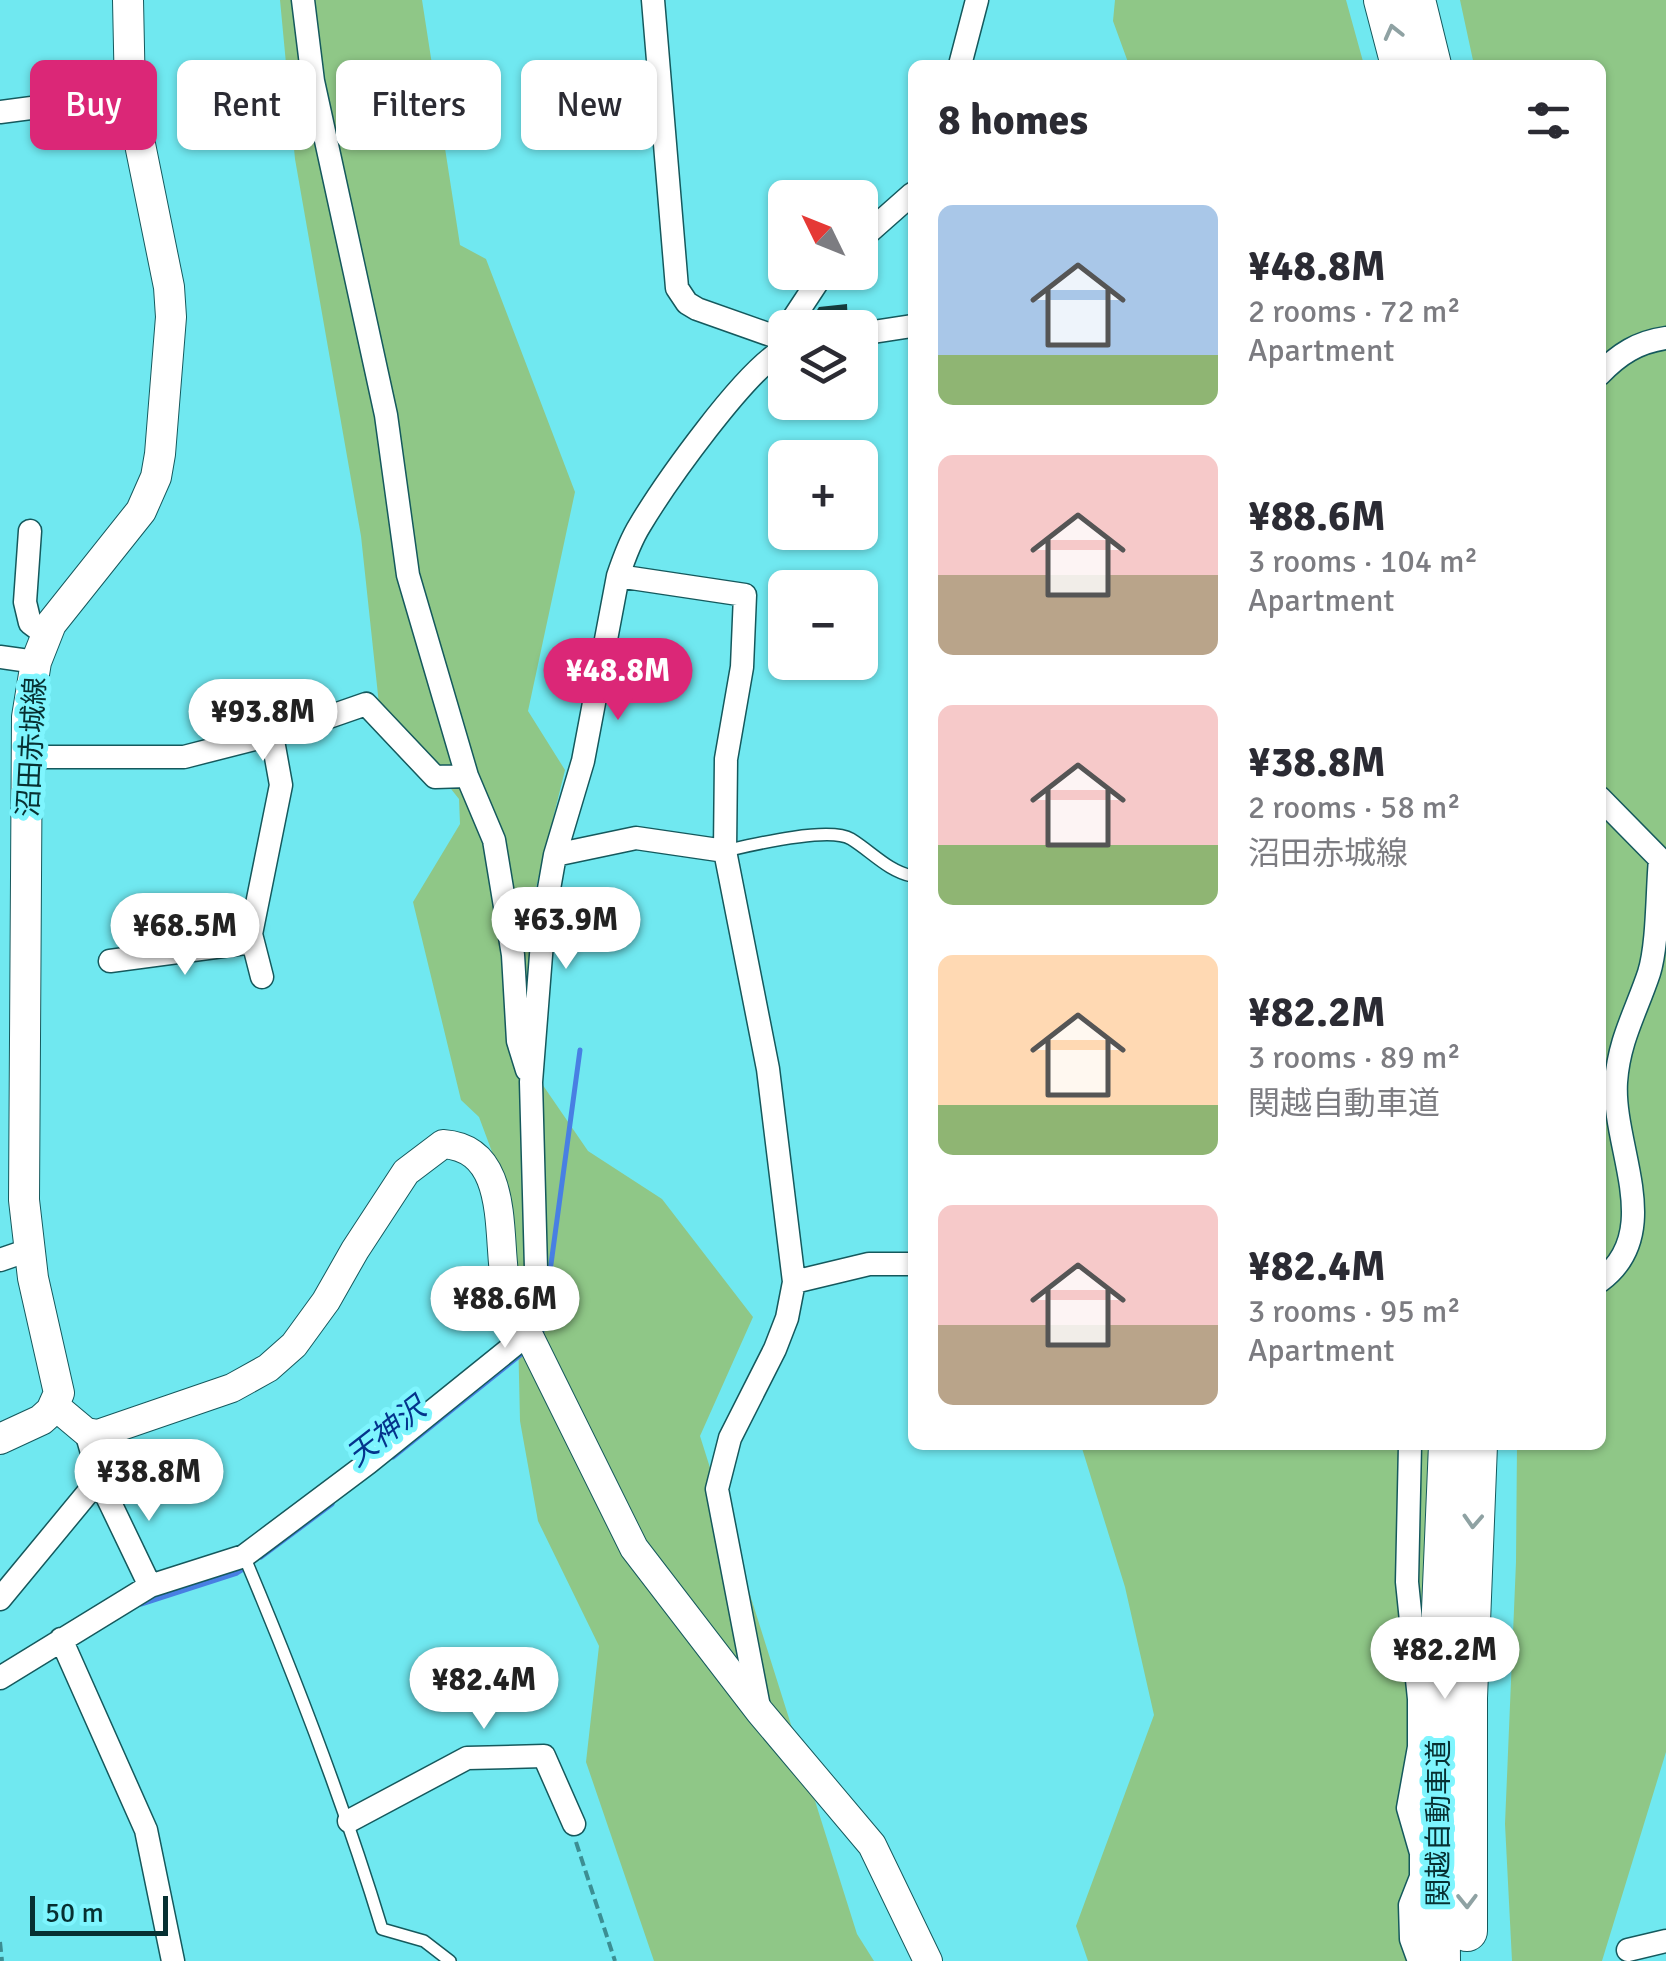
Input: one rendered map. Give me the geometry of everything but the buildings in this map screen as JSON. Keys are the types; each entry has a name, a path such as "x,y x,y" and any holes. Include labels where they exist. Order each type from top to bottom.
{"highway":[{"path":"1384,0 1400,60"},
{"path":"1415,0 1430,60"},
{"name":"関越自動車道","path":"1440,1961 1456,1596 1448,1450"},
{"name":"関越自動車道","path":"1456,1596 1476,1450"},
{"name":"関越自動車道","path":"1452,1701 1468,1961"}],"main road":[{"name":"沼田赤城線","path":"128,0 129,60"},
{"name":"沼田赤城線","path":"55,1406 60,1393 58,1378 29,1250 24,1200 28,717 41,649 64,604 141,511 156,477 171,345 170,302 140,150"},
{"path":"0,1439 32,1427 55,1406"}],"street":[{"path":"303,0 314,81 386,415 408,575 467,776 494,840 513,955 518,1041 531,1082"},
{"path":"654,0 676,288 697,309 768,334"},
{"path":"961,60 977,0"},
{"path":"0,112 30,108"},
{"path":"878,224 908,198"},
{"path":"878,331 908,327"},
{"path":"1606,368 1617,356 1645,341 1666,338"},
{"path":"0,1678 64,1646 150,1586 244,1556 368,1463 528,1334 536,1306 531,1082 544,917 556,855 583,761 618,576 641,522 715,420 768,359"},
{"path":"0,657 41,649 25,602 30,531"},
{"path":"618,576 744,596 742,667 726,759 724,851 768,1069 794,1282 776,1349 730,1438 717,1489 760,1712"},
{"path":"28,758 184,757 272,735 366,704 435,777 467,776"},
{"path":"262,978 253,942 254,916 281,785 272,735"},
{"path":"1606,804 1663,858 1650,971 1629,1019 1616,1080 1616,1108 1636,1187 1637,1213 1630,1249 1606,1275"},
{"path":"556,855 636,838 724,851"},
{"path":"110,961 253,942"},
{"path":"86,1432 112,1432 232,1388 268,1368 294,1345 326,1300 406,1172 443,1144 463,1145 490,1173 496,1193 511,1306 634,1548 760,1712 872,1845 928,1961"},
{"path":"0,1260 29,1250"},
{"path":"794,1282 869,1264 908,1264"},
{"path":"55,1406 86,1432 100,1484 150,1586"},
{"path":"1410,1450 1406,1582 1419,1700 1419,1748 1408,1808 1421,1853 1422,1878 1410,1905 1411,1939 1419,1961"},
{"path":"0,1599 90,1490 100,1484"},
{"path":"64,1646 146,1830 173,1961"},
{"path":"349,1821 467,1758 544,1756 575,1832"},
{"path":"1628,1950 1666,1941"}],"lane":[{"path":"724,851 792,837 846,836 898,873 908,875"},
{"path":"244,1556 349,1821 382,1929 424,1941 450,1961"}],"path":[{"path":"575,1832 615,1961"},
{"path":"0,1942 2,1961"}],"green space":[{"path":"280,0 422,0 431,60 336,60 336,150 445,150 460,245 486,259 575,492 528,711 565,770 531,908 527,1062 588,1151 662,1199 753,1317 700,1436 857,1934 874,1961 654,1961 586,1762 599,1646 538,1521 520,1421 517,1288 504,1184 479,1117 461,1100 413,902 460,824 459,799 424,755 381,723 361,536 295,159 294,150 316,150 316,60 286,60"},
{"path":"1115,0 1346,0 1363,60 1127,60 1113,21"},
{"path":"1460,0 1666,0 1666,1752 1602,1961 1512,1961 1505,1824 1517,1450 1606,1450 1606,60 1473,60"},
{"path":"1083,1450 1435,1450 1456,1961 1088,1961 1076,1926 1154,1715 1125,1587"}],"waterway":[{"name":"天神沢","path":"541,1338 580,1050"},
{"name":"天神沢","path":"393,1457 524,1352"},
{"name":"天神沢","path":"261,1557 332,1504"},
{"name":"天神沢","path":"141,1604 248,1566"}]}
